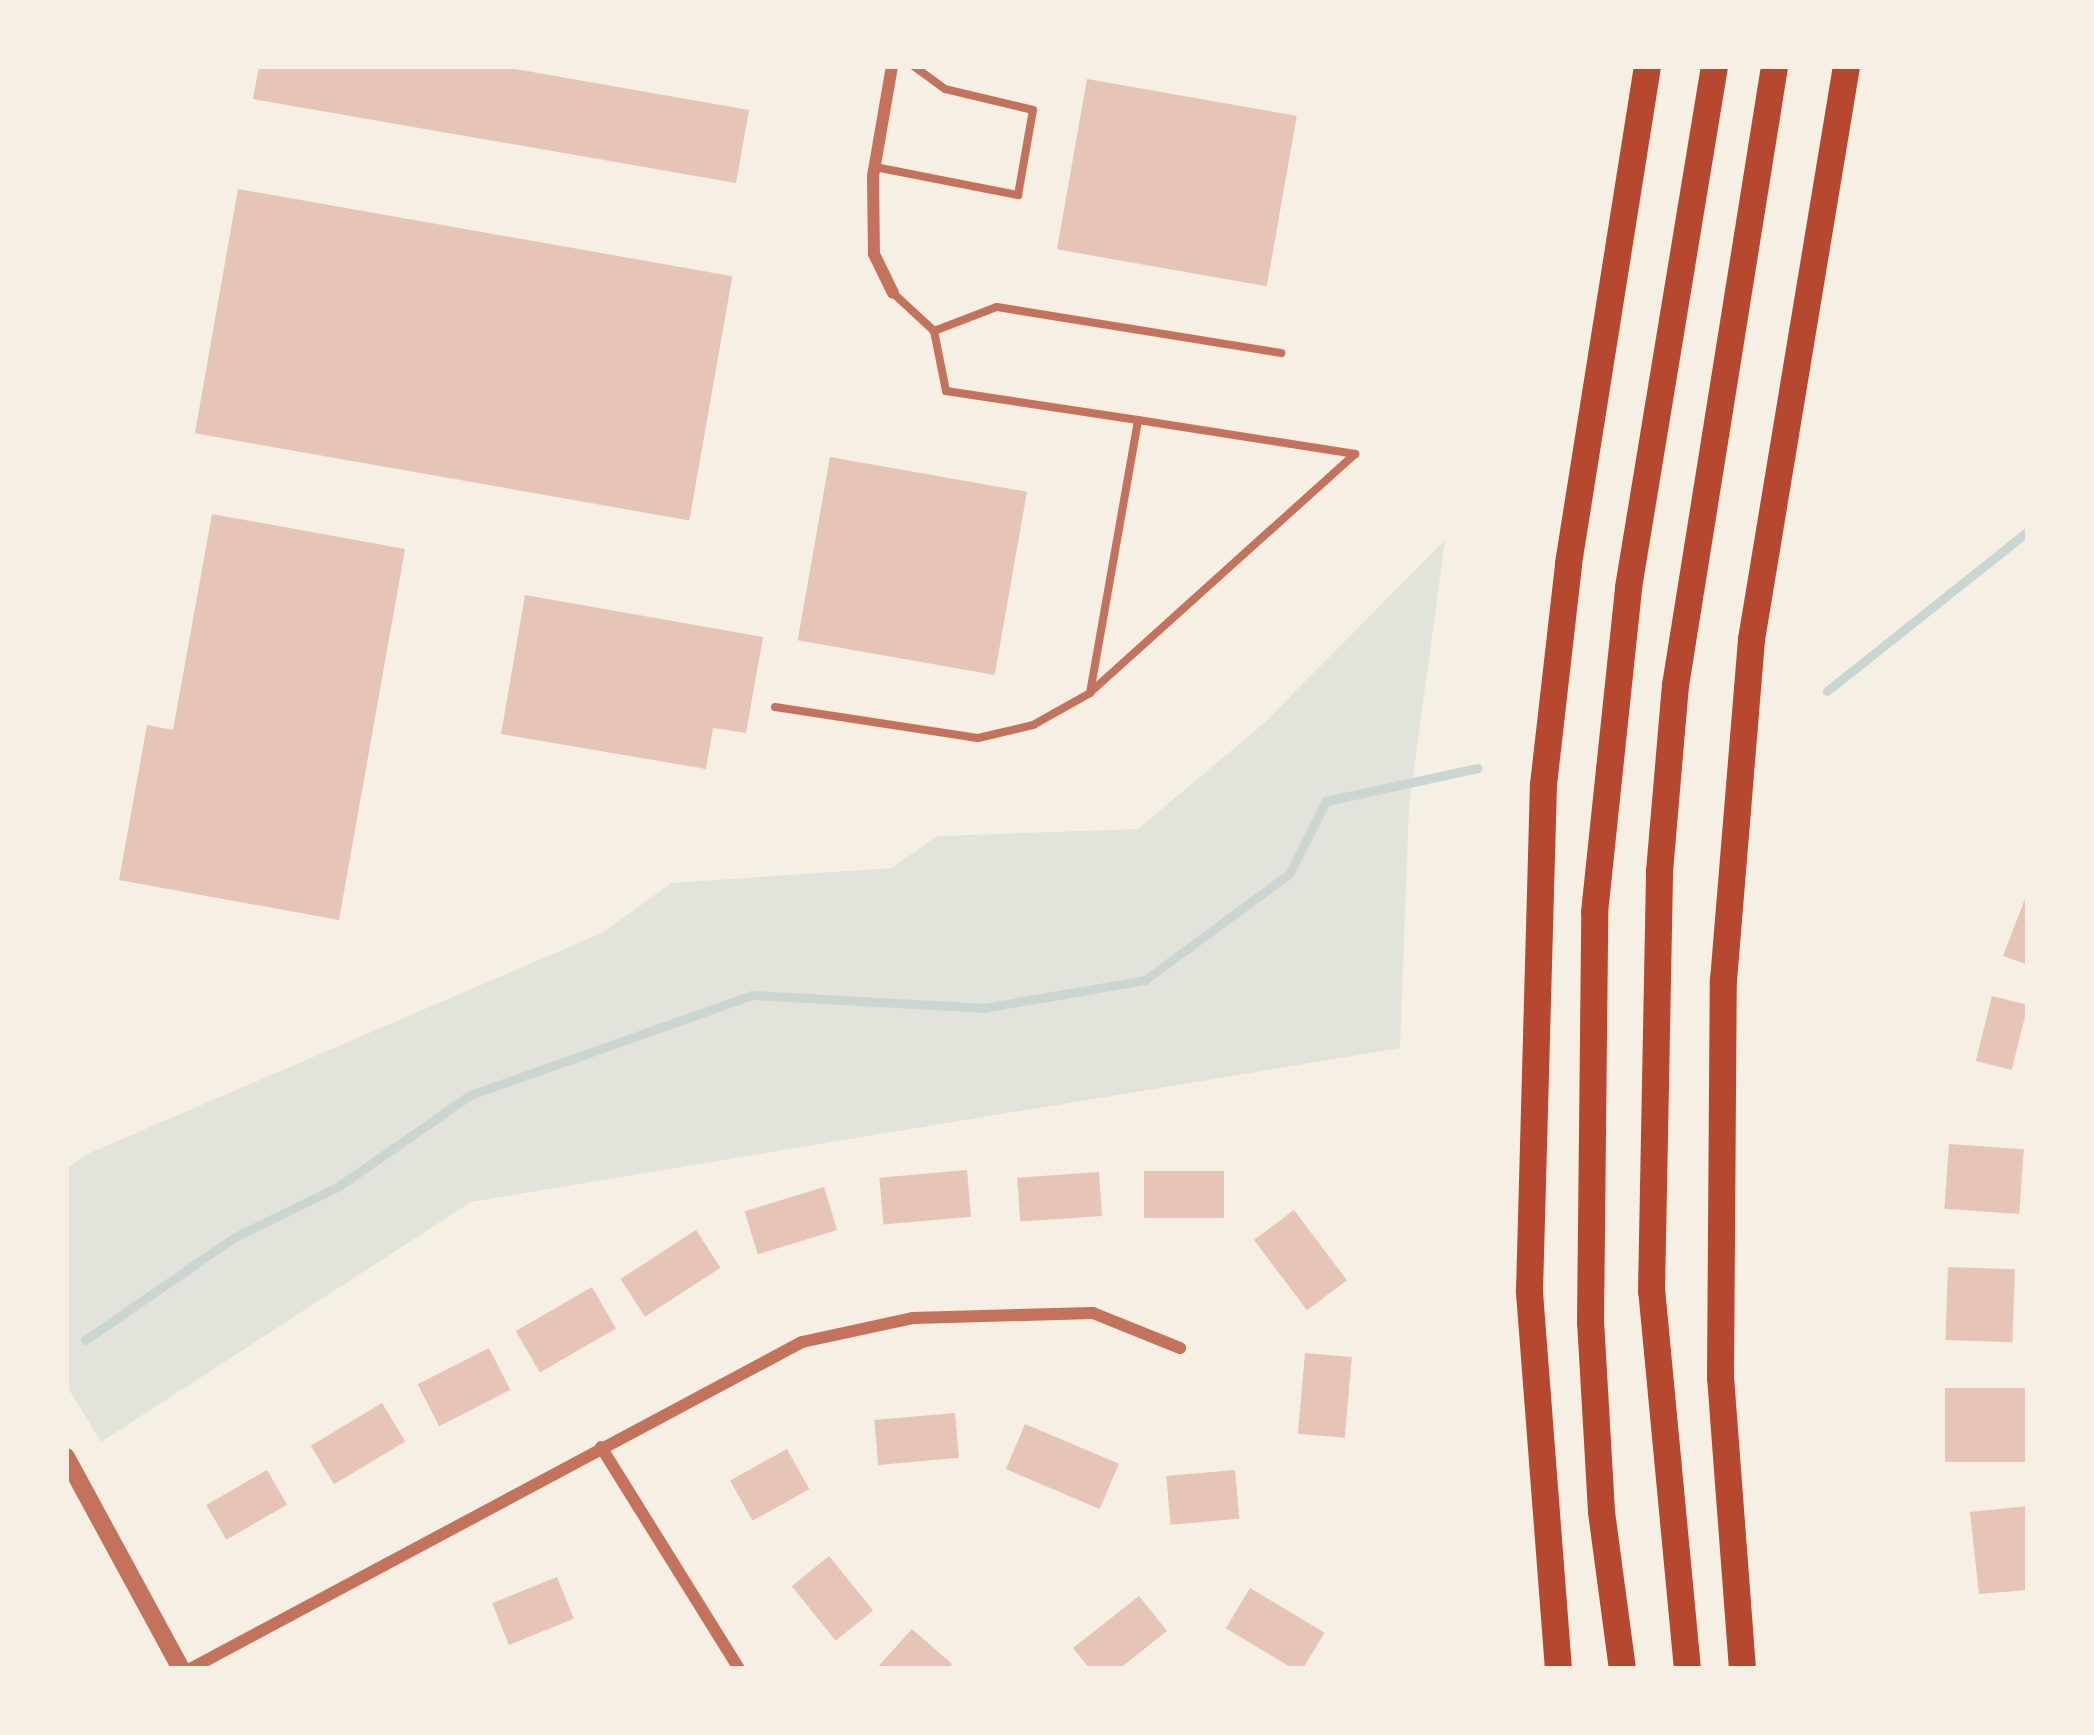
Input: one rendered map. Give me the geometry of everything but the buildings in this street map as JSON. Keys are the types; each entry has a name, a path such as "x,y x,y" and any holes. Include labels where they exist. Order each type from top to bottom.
{"highway":[{"path":"1558,1669 1529,1290 1540,832 1568,562 1647,66"},
{"path":"1622,1669 1601,1511 1590,1322 1594,912 1628,586 1714,66"},
{"path":"1687,1669 1651,1291 1648,1102 1659,871 1675,685 1774,66"},
{"path":"1742,1669 1720,1377 1723,980 1751,639 1846,66"}],"street":[{"path":"892,66 875,166 874,254 893,293"},
{"path":"190,1669 757,1363 871,1324 1093,1313 1180,1348"},
{"path":"601,1447 739,1669"},
{"path":"66,1457 181,1669"}],"lane":[{"path":"875,166 1018,195 1033,110 945,89 914,66"},
{"path":"775,706 978,738 1033,725 1090,693 1354,454 946,391 934,332 893,293"},
{"path":"934,332 998,307 1281,353"},
{"path":"1090,693 1138,420"}],"shaded area":[{"path":"1445,540 1409,807 1400,1048 471,1202 101,1442 66,1385 66,1170 85,1155 604,932 671,883 892,868 937,836 1138,829 1263,724"}],"waterway":[{"path":"1827,691 2028,531"},
{"path":"85,1340 235,1237 339,1186 470,1095 753,995 983,1008 1145,980 1289,874 1326,801 1477,768"}]}
